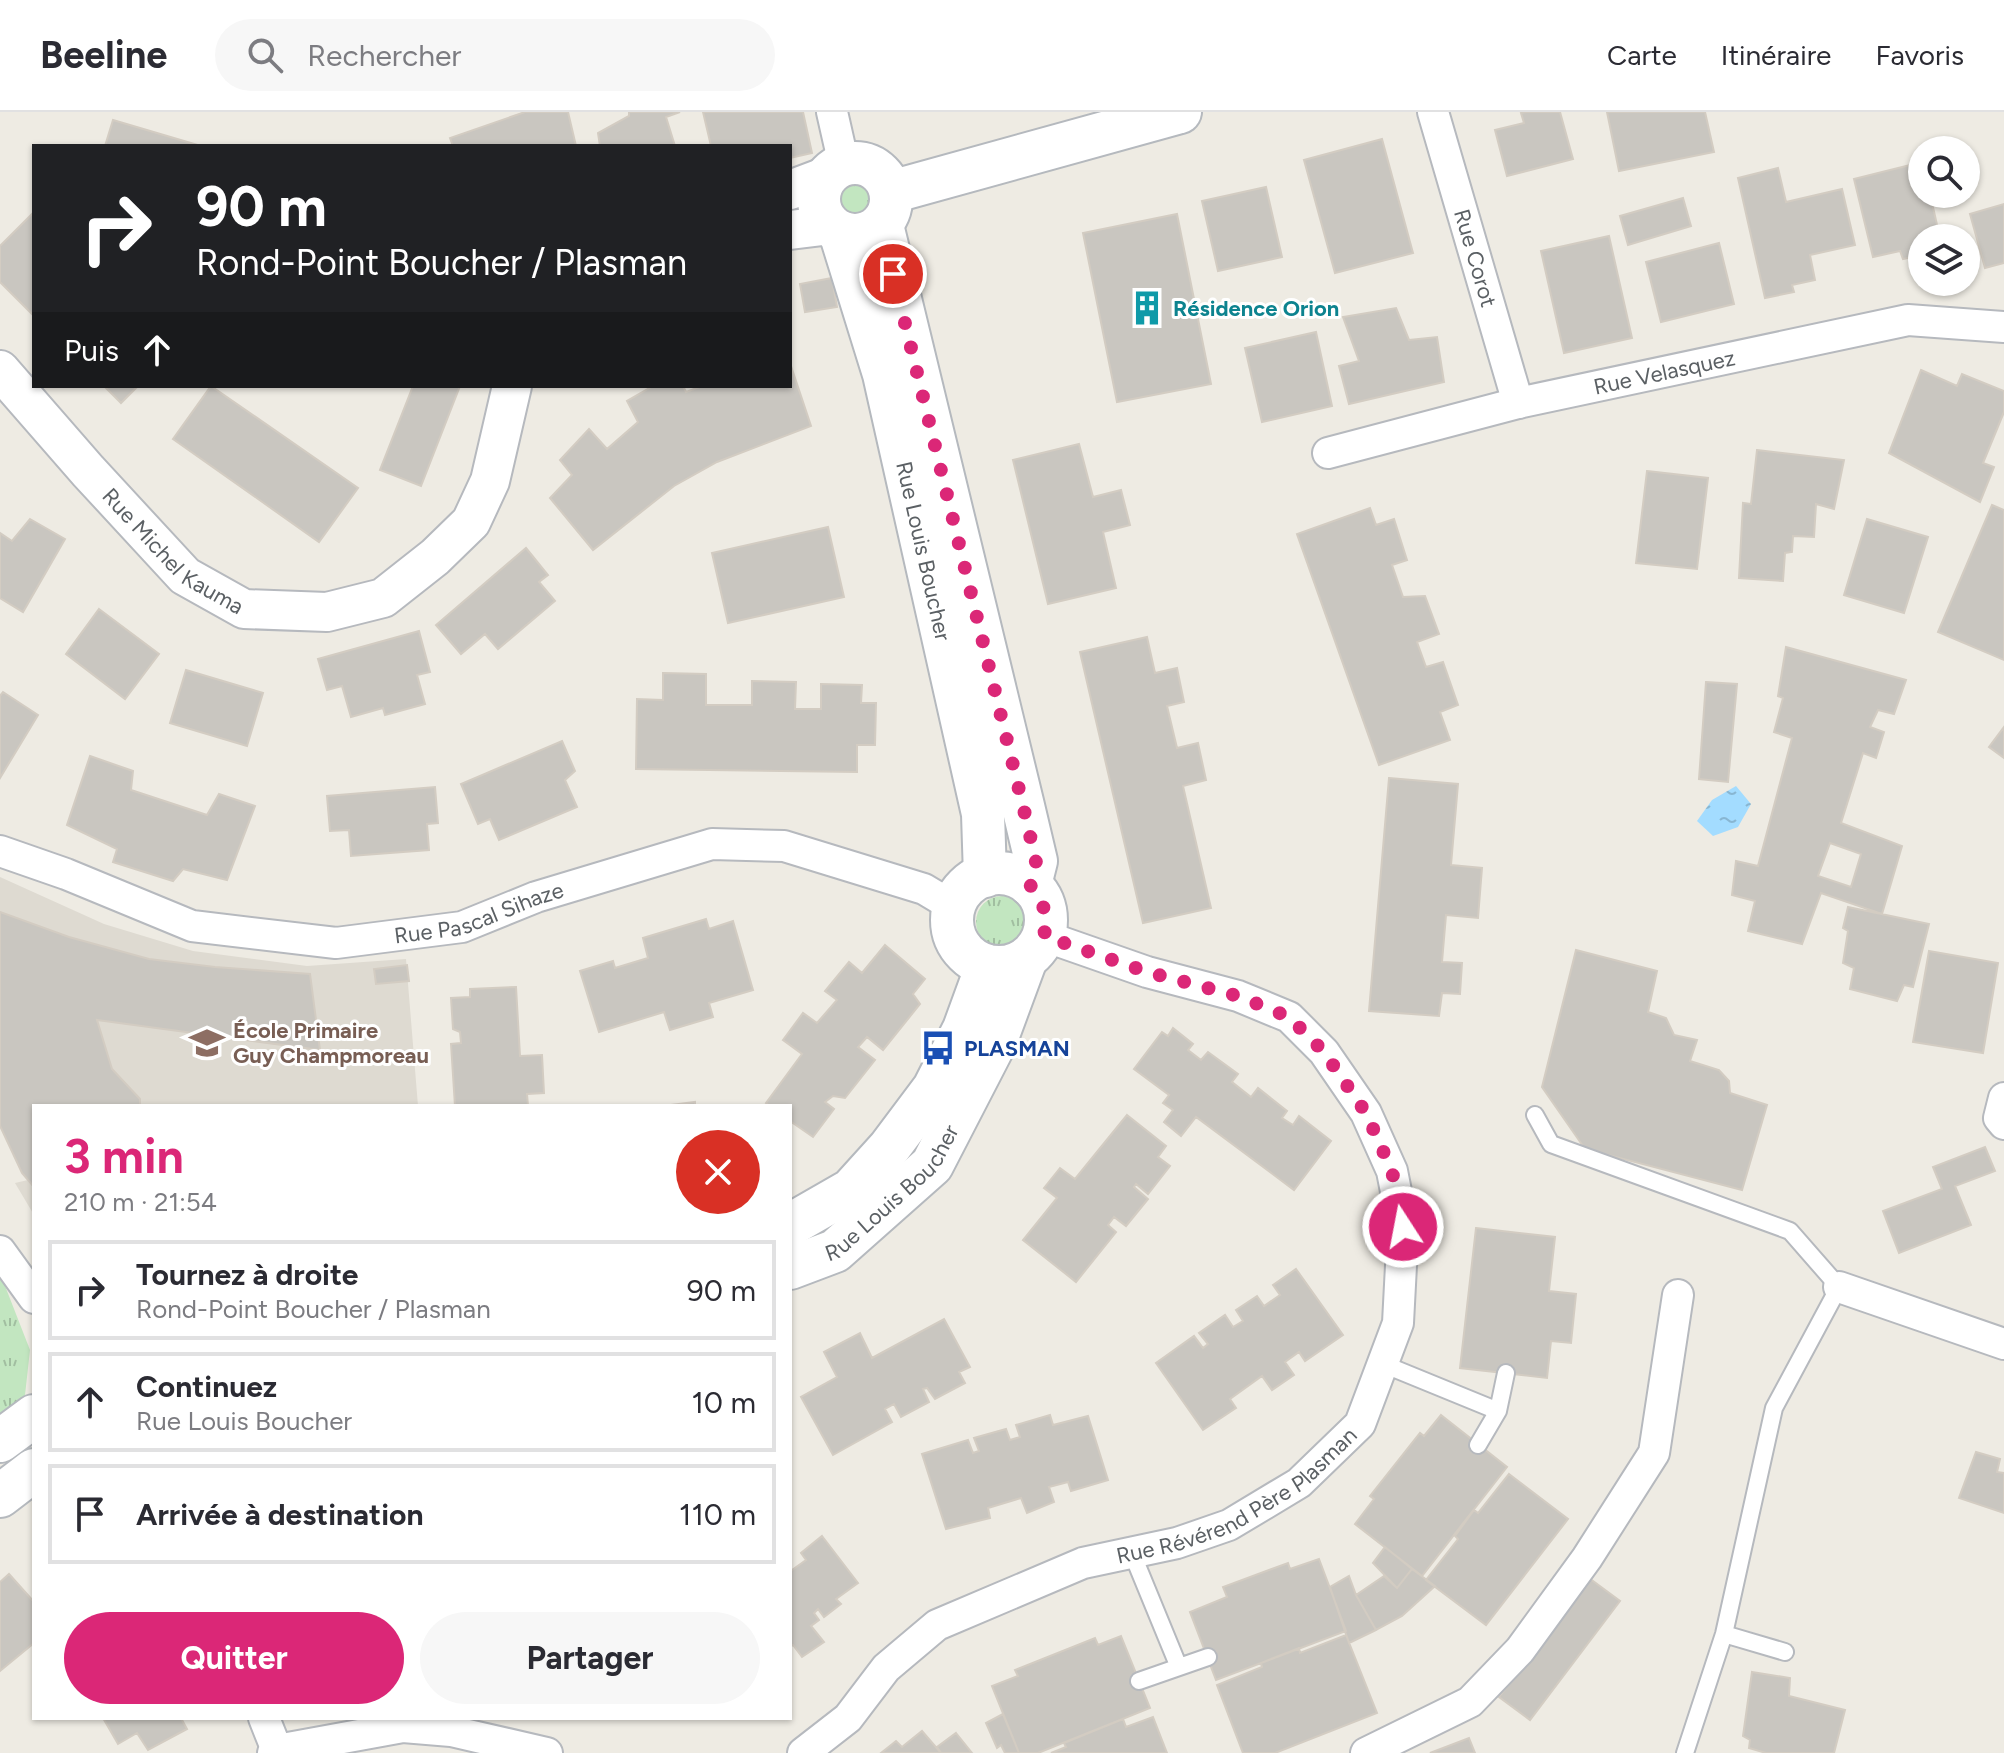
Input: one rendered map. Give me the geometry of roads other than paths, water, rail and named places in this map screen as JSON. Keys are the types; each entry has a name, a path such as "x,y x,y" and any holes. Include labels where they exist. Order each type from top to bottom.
{"main road":[{"path":"886,208 887,181 869,165 856,163 820,177 823,216 835,229 862,235 886,208 1180,112"},
{"name":"Rue Louis Boucher","path":"886,208 1036,861 1030,885"},
{"name":"Rue Louis Boucher","path":"835,229 884,374 983,814 985,876"},
{"path":"1000,874 1016,877 1030,885 1039,895 1046,922 1019,954 974,959 962,949 952,922 960,893 985,876 1000,874"},
{"name":"Rue Louis Boucher","path":"792,1224 851,1190 889,1148 934,1088 964,1029 1019,954"},
{"name":"Rue Louis Boucher","path":"792,1267 835,1251 932,1165 995,1043 1019,954"},
{"path":"0,1441 32,1417"},
{"path":"0,1496 32,1472"}],"street":[{"path":"820,177 832,112"},
{"name":"Rue Corot","path":"1433,112 1518,403"},
{"path":"792,230 835,229"},
{"name":"Rue Velasquez","path":"1328,453 1518,403 1908,320 2004,327"},
{"name":"Rue Michel Kauma","path":"0,370 185,576 244,609 327,612 383,598 435,557 471,522 490,481 512,388"},
{"name":"Rue Pascal Sihaze","path":"0,851 66,874 192,926 336,943 462,927 536,897 712,844 784,846 924,889 954,907"},
{"name":"Rue Révérend Père Plasman","path":"803,1753 848,1718 886,1668 937,1625 1083,1563 1177,1543 1229,1525 1299,1483 1360,1424 1398,1323 1403,1227 1392,1171 1366,1113 1324,1052 1289,1017 1238,996 1147,972 1019,954"},
{"path":"2004,1098 1999,1118 2004,1124"},
{"path":"0,1251 32,1295"},
{"path":"1839,1287 2004,1344"},
{"path":"1366,1753 1470,1702 1520,1650 1587,1558 1654,1453 1678,1295"},
{"path":"265,1720 276,1752 403,1727 451,1731 547,1753"}],"lane":[{"path":"1535,1115 1551,1144 1790,1231 1839,1287 1774,1408 1724,1634 1685,1753"},
{"path":"1383,1364 1498,1411"},
{"path":"1478,1445 1498,1411 1506,1373"},
{"path":"1132,1553 1178,1665"},
{"path":"1724,1634 1785,1652"},
{"path":"1139,1681 1208,1657"}],"water":[{"path":"1736,786 1751,804 1738,827 1713,836 1697,821 1712,800"}],"place":[{"name":"Résidence Orion","path":"1147,308"},
{"name":"École Primaire Guy Champmoreau","path":"207,1043"},
{"name":"PLASMAN","path":"938,1048"}]}
